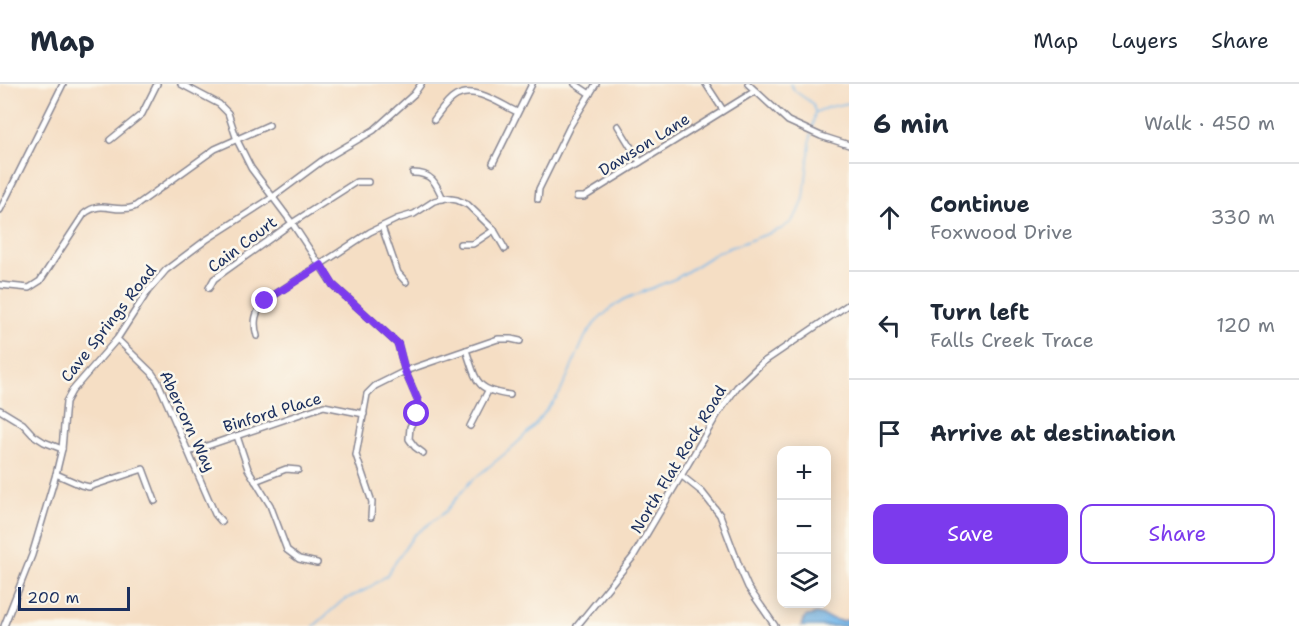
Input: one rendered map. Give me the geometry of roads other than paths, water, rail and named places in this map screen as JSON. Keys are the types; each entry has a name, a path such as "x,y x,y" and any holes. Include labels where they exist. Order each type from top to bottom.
{"street":[{"path":"0,210 63,84"},
{"path":"110,140 142,114 157,84"},
{"path":"181,84 219,104 228,113 237,140 251,168 292,223 333,285 398,344 405,371 418,401 417,414 410,427 409,439 423,453"},
{"name":"Cave Springs Road","path":"4,626 32,555 56,474 62,449 66,402 72,391 117,339 148,291 166,270 206,240 273,197 323,160 374,130 414,94 421,84"},
{"path":"493,163 531,84"},
{"path":"575,84 590,94"},
{"path":"538,199 539,189 570,126 596,84"},
{"path":"706,84 723,110"},
{"path":"748,84 788,121 821,136 849,145"},
{"name":"Dawson Lane","path":"577,196 585,197 754,91"},
{"path":"434,120 457,95 469,92 482,94 518,112"},
{"path":"0,285 30,288 40,281 84,214 92,207 102,206 126,210 134,207 215,149 269,125"},
{"path":"618,126 640,162"},
{"path":"413,173 424,173 436,182 443,199"},
{"name":"Cain Court","path":"209,288 214,279 292,223 357,182 368,182"},
{"path":"257,336 254,328 258,308 265,301 370,232 396,219 414,214 434,201 457,200 468,205 494,230 505,249"},
{"path":"382,227 398,273 406,282"},
{"path":"460,244 473,244 494,230"},
{"name":"North Flat Rock Road","path":"577,626 633,557 737,387 751,372 781,349 849,304"},
{"name":"Abercorn Way","path":"117,339 152,373 158,382 214,514 222,522"},
{"path":"371,517 372,502 356,455 367,394 375,386 405,371 498,339 520,341"},
{"path":"466,350 474,375 483,388 510,395"},
{"path":"470,426 488,391"},
{"name":"Binford Place","path":"189,452 324,406 364,414"},
{"path":"0,410 23,424 33,435 44,442 62,449"},
{"path":"237,436 248,469 270,505 287,550 299,559 317,563"},
{"path":"56,474 89,487 143,469 155,501"},
{"path":"255,481 286,469 298,470"},
{"path":"682,476 702,492 720,515 748,587 775,626"}],"water":[{"path":"816,614 840,621 849,620 849,626 801,626 805,617"}],"waterway":[{"path":"790,84 795,91 813,104 815,112 812,129"},
{"path":"816,112 849,103"},
{"path":"314,626 342,601 367,589 386,576 414,535 445,512 470,482 512,448 532,428 560,393 585,337 595,323 611,308 625,299 677,278 718,252 781,229 791,222 804,198 811,134"}]}
